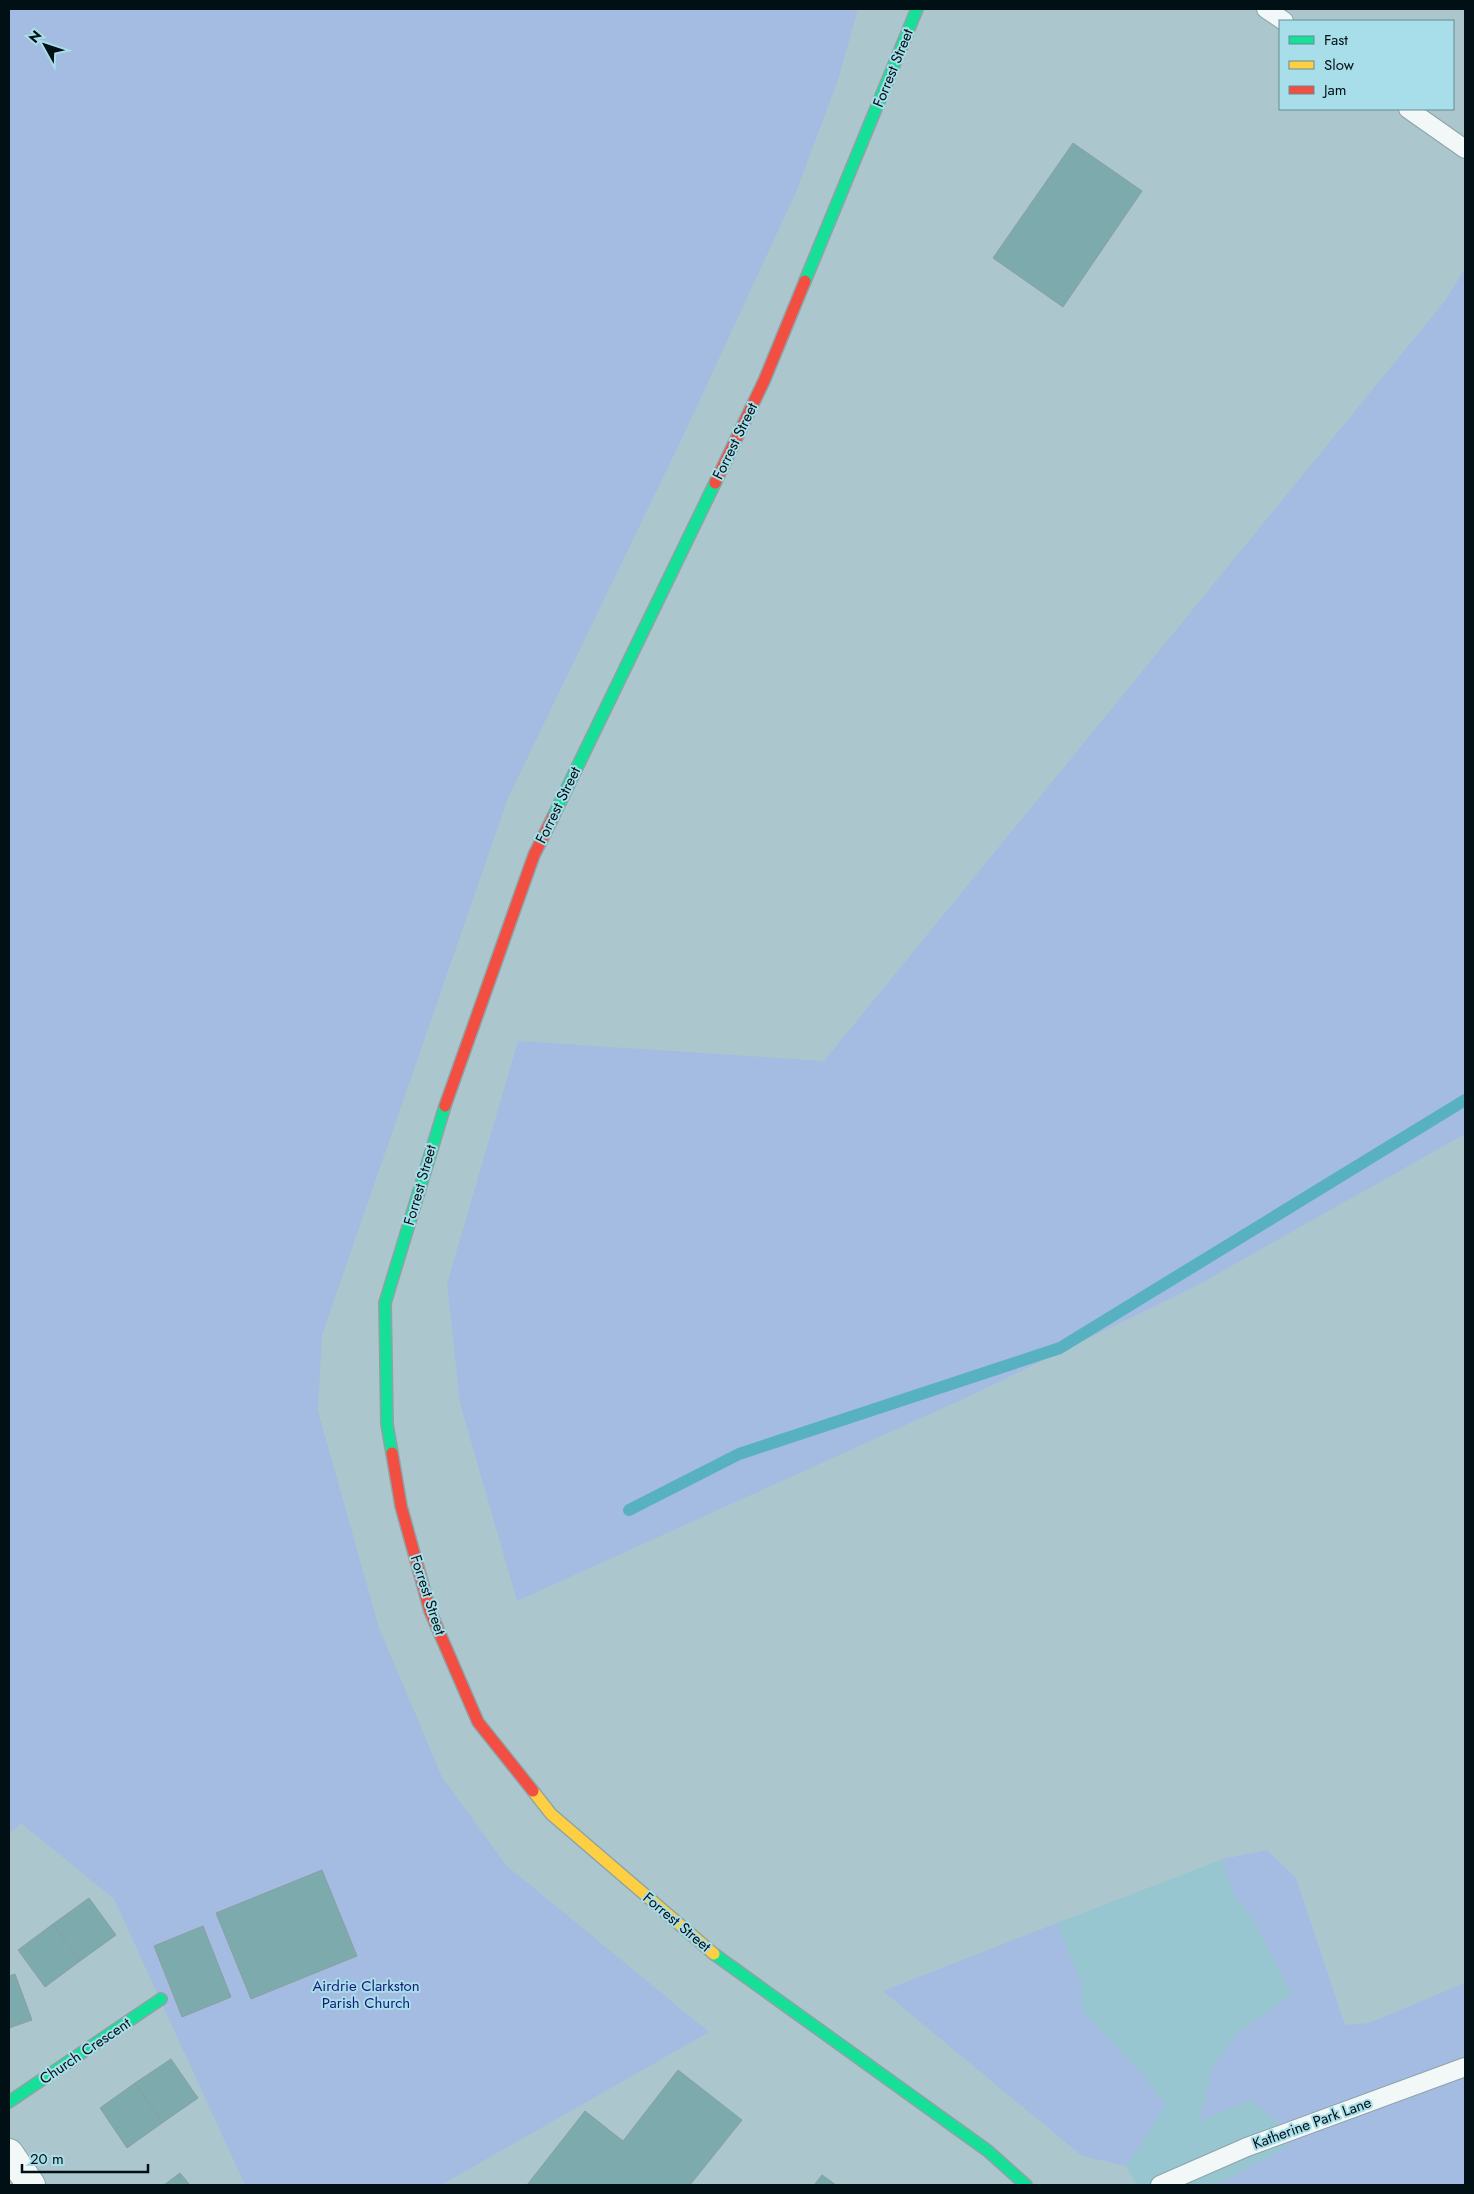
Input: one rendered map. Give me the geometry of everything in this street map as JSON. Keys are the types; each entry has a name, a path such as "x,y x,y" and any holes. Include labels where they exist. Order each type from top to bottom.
{"main road":[{"name":"Forrest Street","path":"917,9 764,381 534,855 435,1134 385,1303 387,1424 401,1506 430,1611 478,1722 551,1814 712,1952 972,2140 1026,2185"},
{"name":"Church Crescent","path":"9,2102 160,1999"}],"street":[{"path":"9,2153 30,2185"}],"lane":[{"path":"1266,9 1282,20"},
{"path":"1409,110 1465,150"},
{"name":"Katherine Park Lane","path":"1160,2185 1246,2147 1465,2067"}],"shaded area":[{"path":"1223,1859 1233,1893 1255,1923 1292,1995 1240,2031 1213,2066 1200,2120 1251,2100 1288,2131 1287,2147 1216,2185 1137,2185 1126,2166 1166,2105 1144,2076 1082,2011 1081,1983 1057,1923"}],"green space":[{"path":"9,9 858,9 838,80 796,192 685,432 508,798 322,1335 318,1411 379,1628 442,1777 506,1865 709,2032 441,2185 245,2185 114,1899 21,1823 9,1834"},
{"path":"1465,269 1465,1134 1194,1287 974,1394 517,1601 460,1403 447,1284 518,1041 824,1061 1444,302"},
{"path":"1267,1850 1296,1878 1345,2025 1369,2023 1465,1983 1465,2185 1216,2185 1287,2147 1288,2131 1251,2100 1200,2121 1213,2066 1240,2031 1292,1995 1255,1923 1233,1893 1223,1859"},
{"path":"1057,1923 1081,1983 1082,2011 1144,2076 1166,2105 1126,2166 1082,2156 883,1991"}],"building":[{"path":"1073,143 1142,191 1063,307 993,258"},
{"name":"Airdrie Clarkston Parish Church","path":"322,1870 357,1956 251,1999 216,1913"},
{"path":"89,1898 116,1935 80,1961 53,1924"},
{"path":"53,1924 80,1961 45,1987 18,1950"},
{"path":"203,1926 231,1997 182,2017 154,1946"},
{"path":"15,1974 32,2020 9,2028 9,1976"},
{"path":"171,2059 198,2098 162,2123 135,2083"},
{"path":"678,2070 742,2120 690,2185 527,2185 585,2111 623,2141"},
{"path":"135,2083 162,2123 127,2148 100,2108"},
{"path":"180,2173 190,2185 164,2185"},
{"path":"822,2175 836,2185 814,2185"}],"waterway":[{"path":"629,1510 739,1454 1060,1348 1465,1100"}],"traffic: fast":[{"path":"805,281 917,9"},
{"path":"553,817 715,483"},
{"path":"392,1453 387,1424 385,1303 445,1106"},
{"path":"714,1954 988,2151 1026,2185"},
{"path":"9,2102 161,1999"}],"traffic: slow":[{"path":"533,1791 551,1814 714,1954"}],"traffic: jam":[{"path":"715,483 764,381 805,281"},
{"path":"445,1106 534,855 553,817"},
{"path":"392,1453 401,1506 430,1611 478,1722 533,1791"}]}
